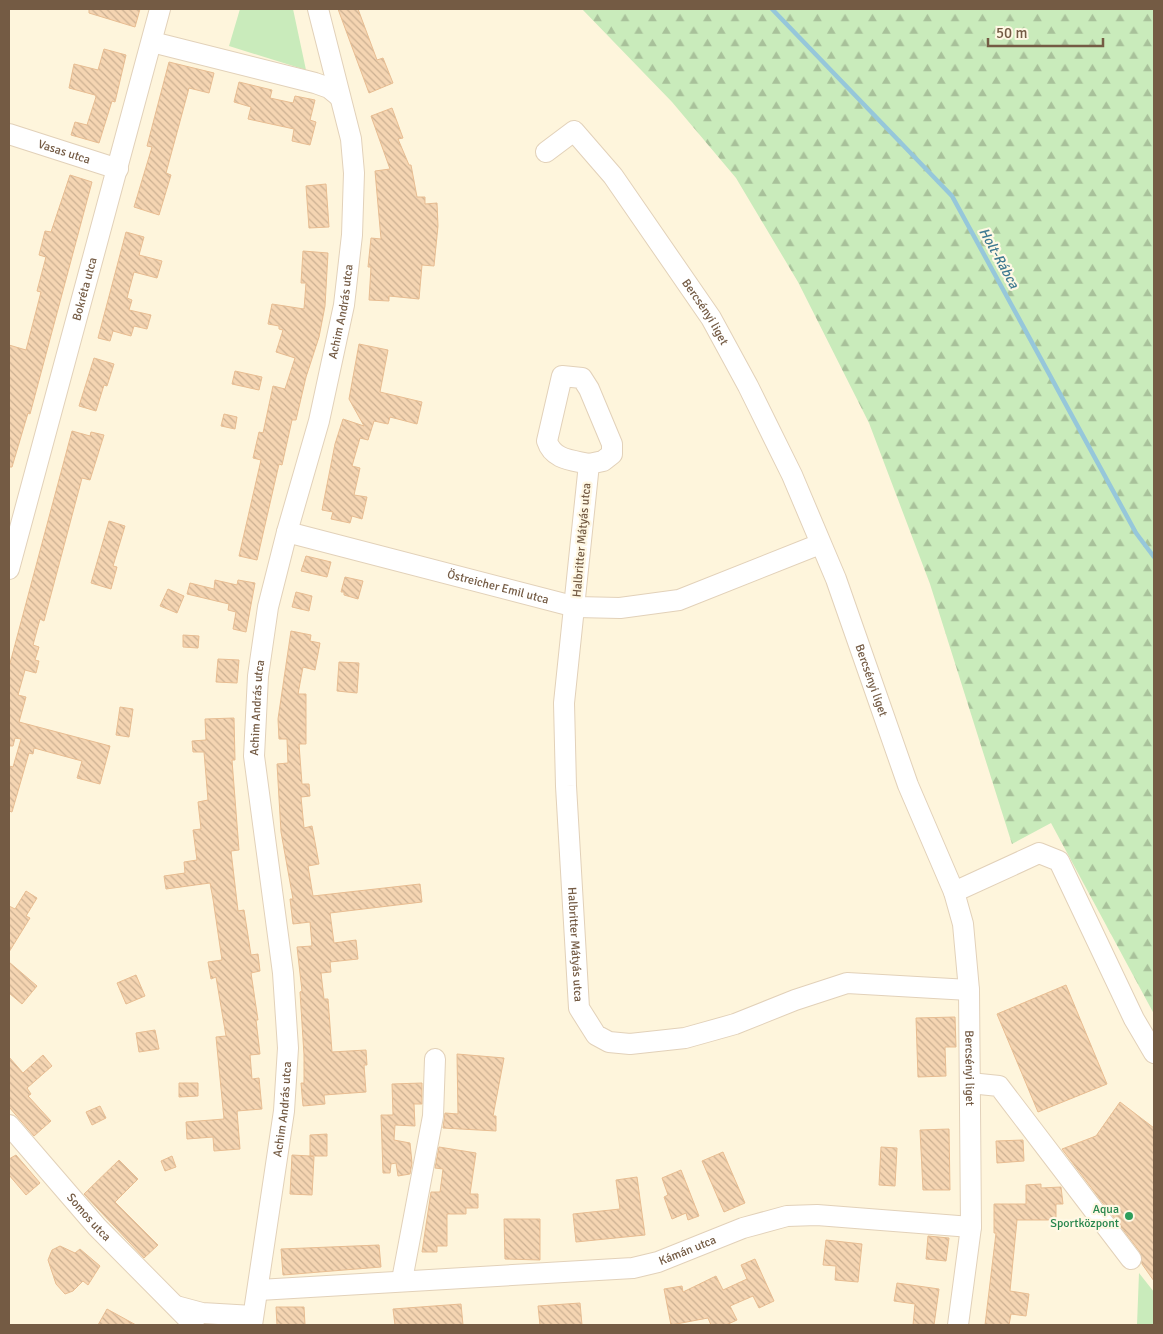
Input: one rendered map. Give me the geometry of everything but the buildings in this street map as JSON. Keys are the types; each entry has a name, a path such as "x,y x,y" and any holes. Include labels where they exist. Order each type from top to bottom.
{"street":[{"name":"Bokréta utca","path":"9,568 160,9"},
{"name":"Achim András utca","path":"253,1321 284,1111 288,1048 283,973 254,756 259,666 268,607 287,532 319,421 344,305 352,235 354,173 352,139 318,9"},
{"path":"152,42 316,83 329,88 340,97"},
{"name":"Bercsényi liget","path":"546,152 574,131 613,176 711,318 792,475 836,580 908,785 954,892 963,924 969,990 970,1083 971,1227 958,1325"},
{"name":"Vasas utca","path":"9,134 118,169"},
{"name":"Halbritter Mátyás utca","path":"589,464 576,608 564,703 566,786 579,1008 596,1035 609,1042 630,1044 685,1038 736,1024 795,1000 847,983 969,990"},
{"name":"Östreicher Emil utca","path":"287,532 576,608 620,608 679,600 820,544"},
{"path":"954,892 1038,853 1059,861 1134,1019 1154,1054"},
{"path":"402,1280 433,1116 435,1059"},
{"path":"970,1083 999,1086 1131,1259"},
{"name":"Somos utca","path":"9,1125 97,1227 194,1325"},
{"name":"Kámán utca","path":"259,1290 402,1280 633,1268 658,1262 743,1228 787,1216 817,1215 971,1227"},
{"path":"175,1306 253,1321"}],"green space":[{"path":"240,9 293,9 306,70 229,46"},
{"path":"582,9 1154,9 1154,1014 1051,823 1012,844 930,584 869,423 798,282 736,178 672,102"},
{"path":"1139,1273 1154,1292 1154,1325 1137,1325"}],"waterway":[{"name":"Holt-Rábca","path":"772,9 952,196 1136,533 1154,557"}],"place":[{"name":"Aqua Sportközpont","path":"1129,1216"}]}
